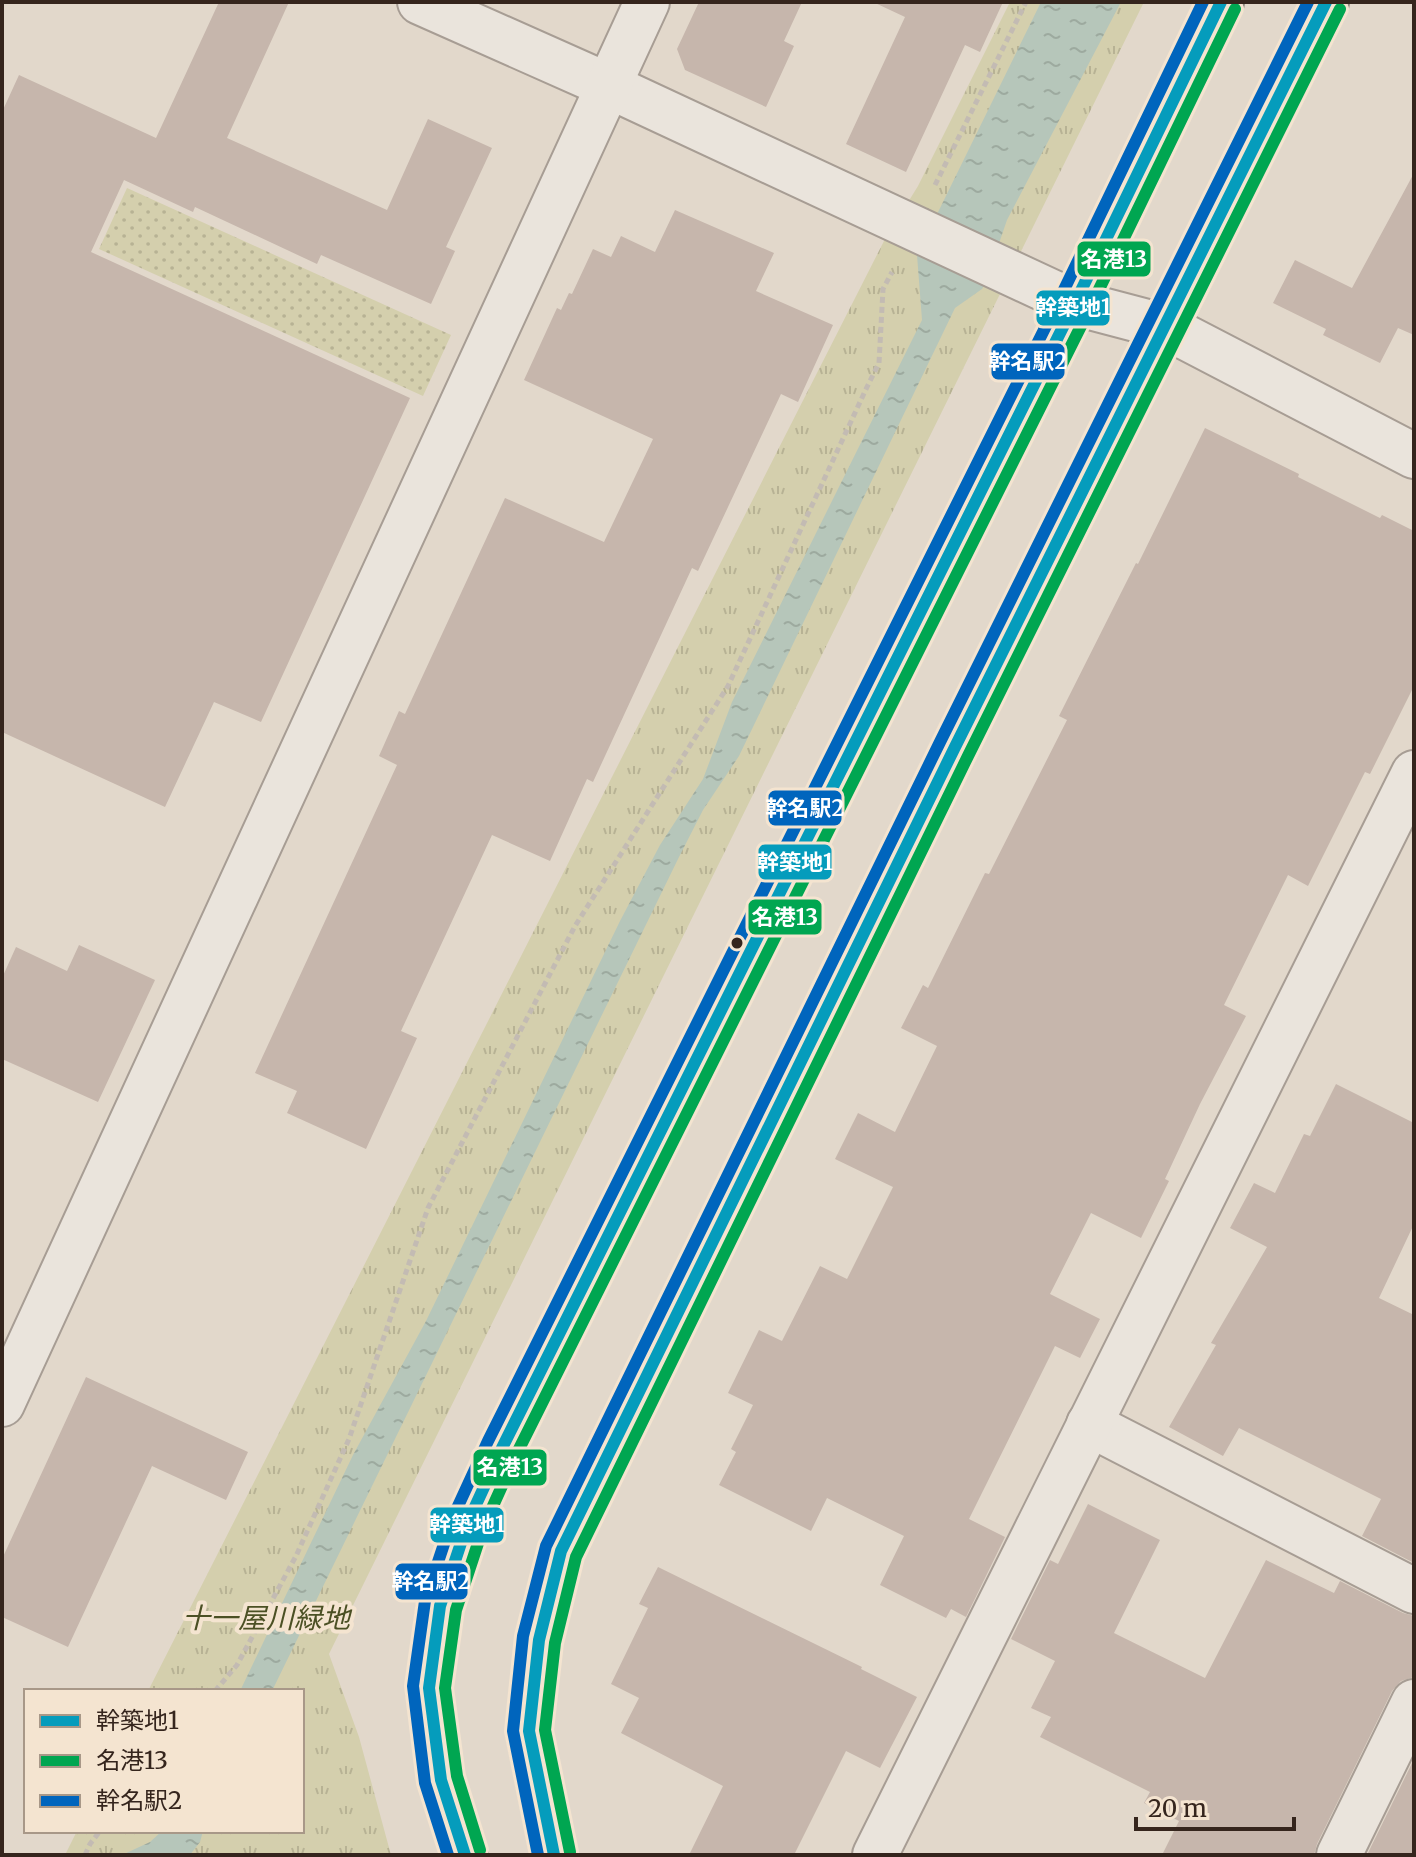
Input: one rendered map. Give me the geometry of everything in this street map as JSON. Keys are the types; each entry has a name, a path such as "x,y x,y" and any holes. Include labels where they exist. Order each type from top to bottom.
{"main road":[{"path":"465,1855 441,1780 429,1688 440,1606 468,1522 502,1448 1075,303 1221,2"},
{"path":"554,1855 529,1731 539,1640 561,1551 954,749 1326,2"}],"street":[{"path":"420,2 609,86 1075,303 1166,327 1414,456"},
{"path":"2,1404 647,2"},
{"path":"875,1855 1414,773"},
{"path":"1089,1424 1414,1591"},
{"path":"1339,1855 1414,1702"}],"path":[{"path":"217,1689 237,1665 296,1556 349,1439 428,1208 575,926 728,686 879,363 883,289 918,229 1026,2"},
{"path":"85,1855 98,1833"}],"green space":[{"name":"十一屋川緑地","path":"1010,2 1144,2 329,1654 359,1737 391,1855 65,1855 76,1833 304,1833 304,1689 149,1689 884,241 918,186"},
{"path":"127,188 451,335 423,396 99,249"}],"water":[{"path":"1041,2 1121,2 1007,220 985,284 955,308 739,756 703,810 679,857 273,1689 241,1689 353,1455 426,1321 620,921 660,845 703,779 732,702 922,320 917,255"},
{"path":"160,1833 202,1833 190,1855 122,1855 150,1842"}],"building":[{"path":"219,2 289,2 227,138 387,210 428,119 492,148 446,247 455,251 431,304 321,255 317,264 195,207 193,212 124,180 91,252 410,398 261,722 214,702 165,807 2,732 2,112 19,75 156,138"},
{"path":"699,2 802,2 784,41 794,46 766,107 685,70 677,49"},
{"path":"873,2 1003,2 980,52 965,45 906,172 846,144 905,17"},
{"path":"1414,173 1414,335 1398,328 1380,363 1323,335 1326,329 1273,303 1295,260 1352,288"},
{"path":"675,210 774,253 756,291 833,325 798,402 781,394 698,571 692,568 593,782 587,779 550,861 492,835 401,1031 417,1038 366,1149 287,1113 297,1091 255,1073 397,765 379,756 399,711 405,714 505,498 604,542 653,439 524,380 557,308 561,310 569,293 572,294 593,249 611,257 621,236 655,252"},
{"path":"1205,428 1380,518 1382,515 1414,531 1414,686 1370,774 1365,772 1308,886 1288,875 1224,1005 1246,1016 1200,1104 1165,1179 1169,1181 1141,1238 1091,1213 1050,1294 1100,1319 1080,1358 1055,1346 969,1519 1005,1537 966,1617 951,1609 946,1618 880,1585 904,1536 827,1498 811,1531 719,1485 736,1452 731,1449 753,1405 728,1393 759,1330 782,1341 820,1266 847,1279 893,1187 835,1159 858,1113 895,1132 937,1046 901,1028 923,985 928,988 985,873 989,874 1067,720 1059,716"},
{"path":"79,945 155,980 98,1102 2,1059 2,978 16,947 67,971"},
{"path":"1336,1084 1414,1123 1414,1224 1379,1298 1414,1315 1414,1563 1362,1536 1381,1499 1239,1428 1223,1456 1169,1427 1216,1345 1211,1343 1267,1247 1230,1228 1254,1183 1275,1193 1304,1134 1310,1136"},
{"path":"86,1377 248,1452 226,1500 152,1466 68,1647 2,1617 2,1559"},
{"path":"1088,1504 1160,1540 1114,1633 1205,1678 1266,1560 1334,1593 1340,1581 1414,1616 1414,1677 1401,1681 1392,1691 1314,1855 1162,1855 1179,1821 1144,1803 1150,1792 1040,1737 1051,1717 1031,1708 1055,1661 1011,1639 1050,1560 1058,1564"},
{"path":"658,1567 917,1697 880,1768 846,1751 794,1855 689,1855 723,1786 621,1733 639,1698 611,1684 648,1608 639,1604"},
{"path":"1414,1759 1414,1855 1367,1855"}],"transit line":[{"name":"幹名駅2","path":"448,1855 425,1783 413,1686 425,1601 453,1517 488,1441 1061,296 1203,2"},
{"name":"幹築地1","path":"465,1855 441,1780 429,1688 440,1606 468,1522 502,1448 1075,303 1221,2"},
{"name":"幹名駅2","path":"538,1855 513,1731 523,1636 546,1546 940,742 1308,2"},
{"name":"幹築地1","path":"554,1855 529,1731 539,1640 561,1551 954,749 1326,2"},
{"name":"名港13","path":"480,1850 457,1776 445,1688 456,1610 483,1528 516,1455 1089,310 1235,9"},
{"name":"名港13","path":"570,1852 545,1730 555,1643 576,1557 968,756 1340,9"}]}
